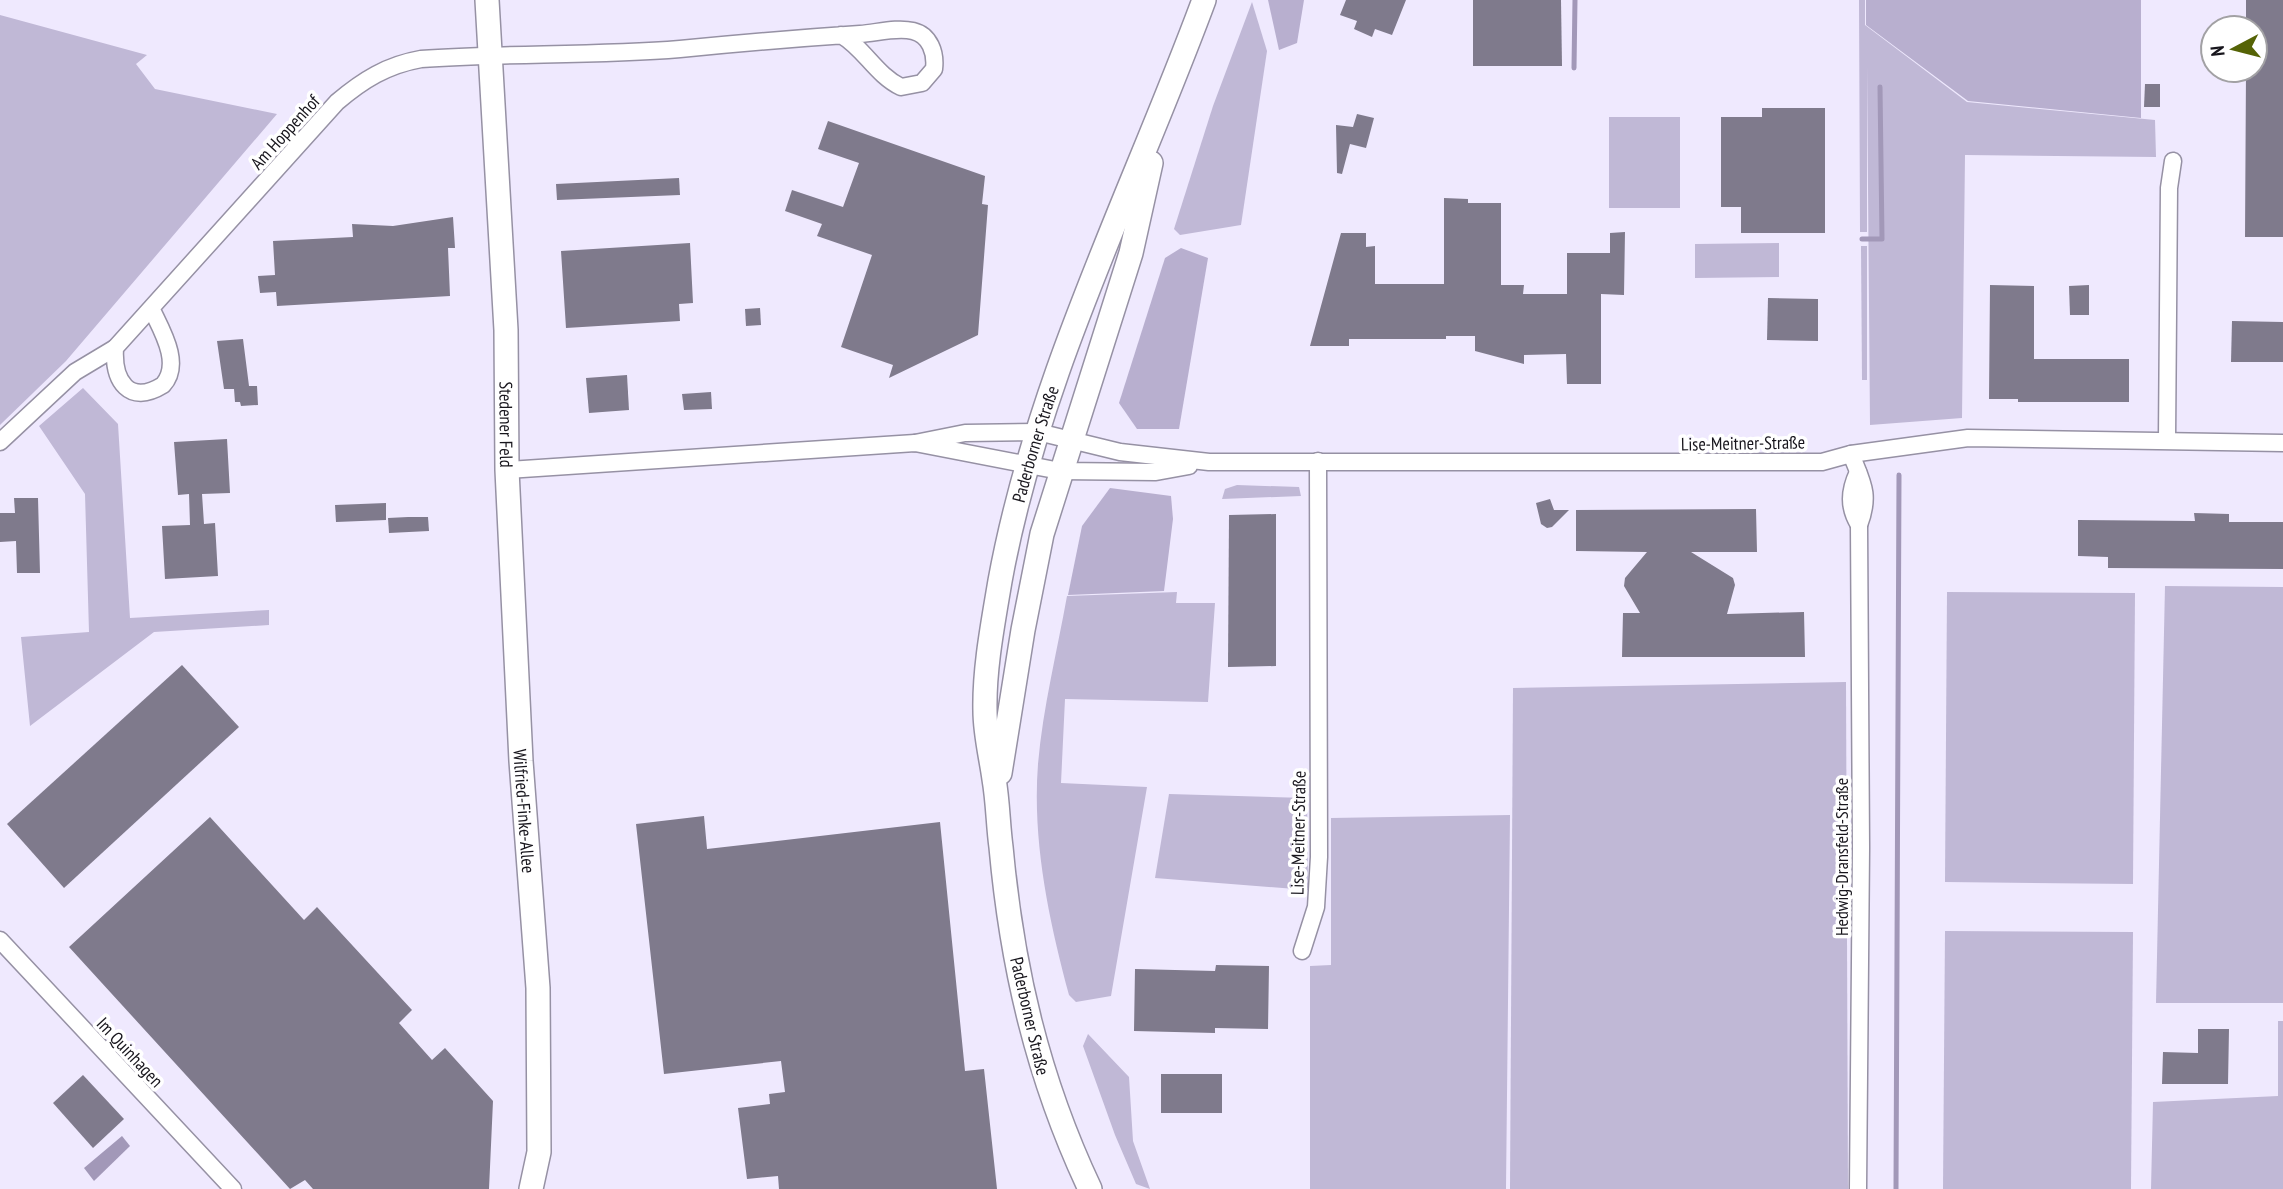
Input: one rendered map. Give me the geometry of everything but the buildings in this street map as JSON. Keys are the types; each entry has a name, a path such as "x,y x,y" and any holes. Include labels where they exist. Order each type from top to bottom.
{"street":[{"name":"Stedener Feld","path":"487,0 506,330 507,470 915,443 964,433 1038,432 1070,440"},
{"name":"Paderborner Straße","path":"1090,1189 1054,1109 1030,1025 1006,897 996,794 984,712 991,643 1011,526 1027,466 1106,242 1163,111 1204,0"},
{"path":"489,55 678,49 841,35 915,31 932,47 934,69 922,83 901,87 883,75 853,42 841,35"},
{"name":"Am Hoppenhof","path":"0,442 75,372 115,348 152,310 320,120 365,80 395,65 421,59 489,55"},
{"name":"Paderborner Straße","path":"996,794 1025,618 1042,534 1131,253 1163,111"},
{"path":"2166,440 2169,188 2173,162"},
{"path":"115,348 115,368 127,388 147,392 163,385 170,374 170,358 152,310"},
{"name":"Lise-Meitner-Straße","path":"1070,440 1134,454 1209,462 1822,462 1851,454 1968,438 2283,443"},
{"name":"Stedener Feld","path":"915,443 1027,466"},
{"name":"Hedwig-Dransfeld-Straße","path":"1851,454 1858,472 1851,486 1851,512 1859,525 1861,861 1858,1189"},
{"name":"Lise-Meitner-Straße","path":"1302,951 1316,907 1319,857 1318,461"},
{"name":"Lise-Meitner-Straße","path":"1027,466 1060,471 1156,471 1209,462"},
{"name":"Wilfried-Finke-Allee","path":"507,470 521,761 538,988 539,1152 531,1189"},
{"name":"Im Quinhagen","path":"0,940 233,1189"},
{"name":"Wilfried-Finke-Allee","path":"539,1152 548,1189"}],"shaded area":[{"path":"1268,0 1304,0 1297,43 1279,50"},
{"path":"1859,0 1865,0 1865,25 1967,102 2155,120 2156,157 1965,155 1962,418 1870,425 1867,66 1867,232 1860,232"},
{"path":"1866,0 2141,0 2141,118 1968,101 1866,25"},
{"path":"1252,2 1267,51 1241,225 1180,235 1174,229 1213,106"},
{"path":"0,15 147,55 136,64 155,89 277,114 66,361 0,425"},
{"path":"1609,117 1680,117 1680,208 1609,208"},
{"path":"1779,243 1779,277 1695,278 1695,244"},
{"path":"1861,246 1867,246 1867,380 1862,380"},
{"path":"1181,248 1208,258 1179,429 1137,429 1119,403 1165,258"},
{"path":"83,388 118,424 130,618 269,610 269,625 154,632 30,726 21,637 89,632 85,494 39,426"},
{"path":"1237,485 1299,487 1301,496 1222,499 1225,489"},
{"path":"1110,488 1171,496 1173,519 1164,591 1068,595 1082,526"},
{"path":"2165,586 2283,587 2283,1003 2156,1003"},
{"path":"1177,592 1176,603 1215,603 1208,702 1065,699 1061,783 1147,787 1111,996 1076,1002 1069,995 1049,910 1040,852 1037,793 1043,722 1067,596"},
{"path":"1947,592 2135,593 2133,884 1945,882"},
{"path":"1846,682 1848,1189 1510,1189 1513,688"},
{"path":"1169,794 1307,798 1308,890 1155,878"},
{"path":"1510,815 1506,1189 1310,1189 1310,966 1331,965 1331,818"},
{"path":"1945,931 2133,932 2131,1189 1943,1189"},
{"path":"2278,1021 2283,1021 2283,1189 2151,1189 2153,1102 2278,1096"},
{"path":"1088,1034 1129,1077 1133,1141 1150,1189 1136,1184 1115,1135 1083,1046"},
{"path":"122,1136 130,1146 94,1181 84,1168"}],"waterway":[{"path":"1574,68 1575,0"},
{"path":"1862,239 1882,239 1880,87"},
{"path":"1896,1189 1899,475"}]}
